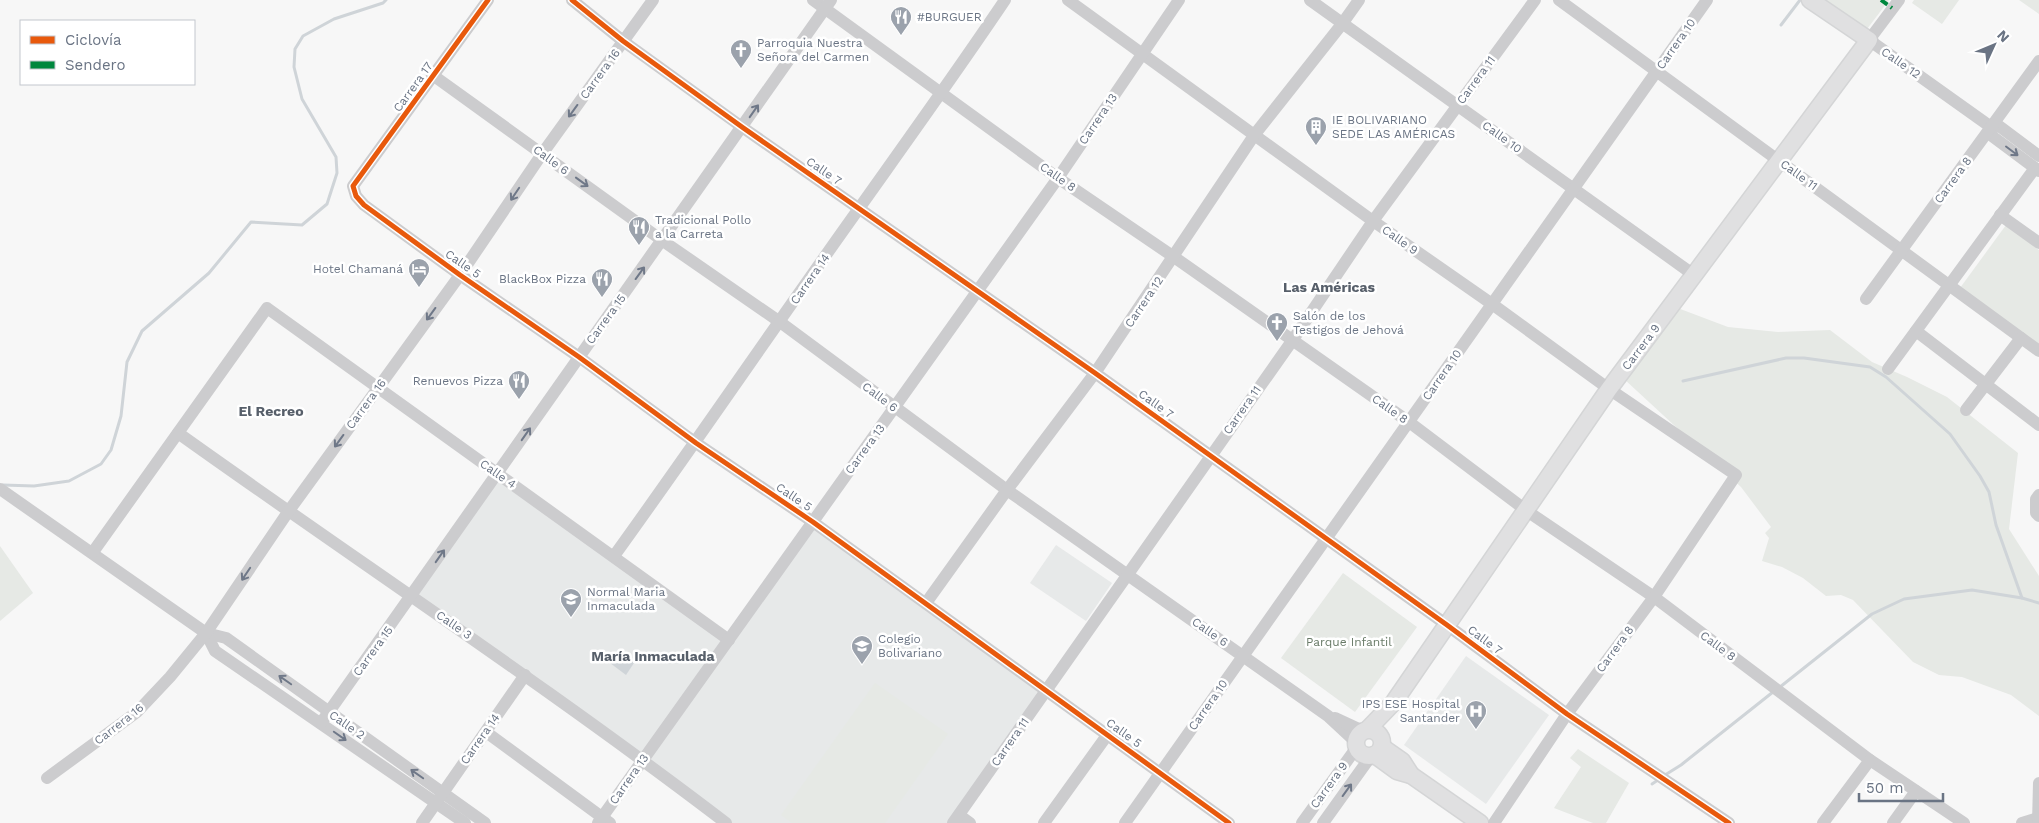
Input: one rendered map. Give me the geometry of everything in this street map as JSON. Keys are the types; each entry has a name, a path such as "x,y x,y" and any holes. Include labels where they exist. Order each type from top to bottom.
{"main road":[{"name":"Calle 12","path":"1810,0 1869,40"},
{"name":"Carrera 9","path":"1361,737 1394,702 1609,389 1869,40"},
{"name":"Carrera 9","path":"1377,749 1394,702"},
{"path":"1377,749 1378,732 1361,737 1362,754 1377,749 1402,761 1411,775 1480,823"}],"street":[{"name":"Carrera 17","path":"353,186 488,0"},
{"name":"Calle 7","path":"572,0 623,42 742,127 860,207 1095,373 1568,714 1730,823"},
{"name":"Carrera 16","path":"47,778 137,712 170,677 206,633 288,512 460,275 542,154 653,0"},
{"name":"Calle 8","path":"813,0 828,4 942,94 1058,178 1409,422 1527,511 1654,597 1870,760 1964,823"},
{"name":"Carrera 14","path":"614,556 942,94 1005,0"},
{"name":"Calle 9","path":"1068,0 1609,389 1736,474"},
{"name":"Carrera 13","path":"604,821 643,760 1058,178 1179,0"},
{"name":"Calle 10","path":"1310,0 1694,275"},
{"name":"Carrera 12","path":"926,603 1007,490 1095,373 1255,134 1359,0"},
{"name":"Carrera 11","path":"956,819 1210,455 1292,341 1373,221 1535,0"},
{"name":"Calle 11","path":"1559,0 2039,351"},
{"name":"Carrera 10","path":"1125,823 1707,0"},
{"name":"Carrera 9","path":"1869,40 1899,0"},
{"name":"Carrera 15","path":"322,723 828,4"},
{"name":"Calle 12","path":"1869,40 1991,127 1992,136 2038,165"},
{"name":"Carrera 8","path":"1866,299 2039,61"},
{"name":"Calle 6","path":"434,76 663,241 780,322 1007,490 1328,716 1361,737"},
{"path":"1888,369 2038,165"},
{"name":"Calle 5","path":"353,186 356,196 364,205 460,275 580,357 696,443 813,522 1047,689 1161,772 1214,819 1229,823"},
{"path":"2000,215 2039,243"},
{"name":"Calle 4","path":"178,432 267,308 729,640"},
{"path":"1916,331 2039,425"},
{"path":"1966,410 2021,338"},
{"path":"92,552 178,432"},
{"name":"Calle 3","path":"178,432 288,512 525,675 643,760 726,823"},
{"name":"Carrera 8","path":"1494,823 1568,714 1654,597 1736,474"},
{"name":"Calle 2","path":"0,489 206,633 226,638 329,712 439,798 465,823"},
{"path":"2039,495 2036,499 2036,513 2039,516"},
{"name":"Calle 2","path":"206,633 215,651 439,798 485,823"},
{"name":"Carrera 14","path":"422,823 525,675"},
{"path":"486,732 604,821"},
{"path":"1044,823 1108,734"},
{"name":"Carrera 9","path":"1302,823 1361,737"},
{"name":"Carrera 9","path":"1323,823 1377,749"},
{"path":"1823,823 1870,760"},
{"path":"2022,823 2038,820 2039,783"},
{"path":"1893,823 1916,791"},
{"path":"956,819 970,823"}],"shaded area":[{"name":"Colegio Bolivariano","path":"498,474 729,640 813,522 1047,689 953,823 726,823 412,596"},
{"path":"1056,545 1112,583 1086,621 1030,583"},
{"path":"618,651 634,663 626,675 610,663"},
{"name":"IPS ESE Hospital Santander","path":"1466,656 1549,715 1486,804 1404,745"}],"green space":[{"path":"1805,0 1889,0 1858,41"},
{"path":"1914,0 1959,0 1942,24 1912,3"},
{"path":"2019,0 2039,0 2039,14"},
{"path":"2006,225 2039,250 2039,346 1960,288"},
{"path":"1675,307 1728,327 1778,332 1830,330 1872,362 1947,397 2018,453 2009,529 2039,576 2039,716 2011,695 1962,677 1939,675 1913,662 1853,600 1841,595 1826,596 1803,578 1782,567 1762,561 1769,538 1765,533 1771,527 1741,487 1624,379"},
{"path":"0,546 33,593 0,621"},
{"name":"Parque Infantil","path":"1343,573 1417,627 1355,712 1281,658"},
{"path":"875,683 948,734 885,823 792,823 781,815"},
{"path":"1578,749 1629,783 1606,823 1593,823 1554,808 1581,767 1570,758"}],"waterway":[{"path":"3,485 34,486 69,481 101,464 111,450 121,416 127,362 142,331 209,273 251,222 302,225 327,204 337,173 336,157 302,99 294,67 295,49 303,36 334,19 383,3 386,0"},
{"path":"1781,25 1800,0"},
{"path":"1683,381 1786,358 1804,358 1870,367 1886,377 1950,434 1980,476 1989,492 1996,525 2022,598"},
{"path":"1780,687 1872,614 1904,599 1972,590 2022,598 2039,603"},
{"path":"1665,775 1681,765 1773,692"},
{"path":"1652,784 1658,780"}],"marked path":[{"path":"1881,0 1892,8"}],"cycle path":[{"path":"488,0 353,186 356,196 364,205 460,275 579,357 696,443 813,522 1229,823"},
{"path":"572,0 623,41 742,127 1095,373 1447,625 1567,714 1729,823"}],"place":[{"name":"#BURGUER","path":"901,36"},
{"name":"Parroquia Nuestra Señora del Carmen","path":"741,69"},
{"name":"IE BOLIVARIANO SEDE LAS AMÉRICAS","path":"1316,146"},
{"name":"Tradicional Pollo a la Carreta","path":"639,246"},
{"name":"Hotel Chamaná","path":"419,288"},
{"name":"BlackBox Pizza","path":"602,298"},
{"name":"Salón de los Testigos de Jehová","path":"1277,342"},
{"name":"Renuevos Pizza","path":"519,400"},
{"name":"Normal Maria Inmaculada","path":"571,618"},
{"name":"Colegio Bolivariano","path":"862,665"},
{"name":"IPS ESE Hospital Santander","path":"1476,730"}],"district":[{"name":"Las Américas","path":"1329,287"},
{"name":"El Recreo","path":"271,411"},
{"name":"María Inmaculada","path":"653,656"}]}
